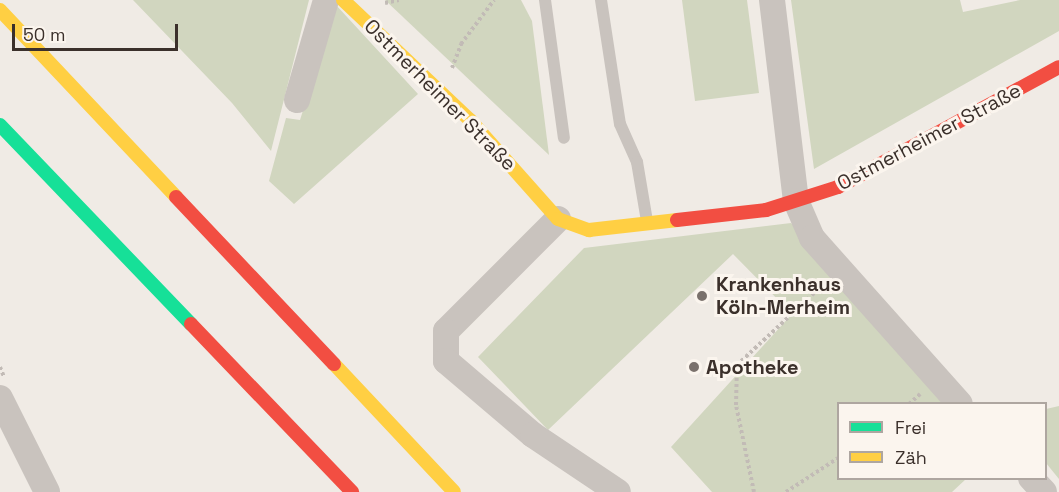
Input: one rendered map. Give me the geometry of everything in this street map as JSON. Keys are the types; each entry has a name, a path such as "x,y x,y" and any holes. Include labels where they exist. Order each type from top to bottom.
{"main road":[{"name":"Ostmerheimer Straße","path":"343,0 441,92 558,219 589,230 766,210 838,187 1059,67"},
{"path":"0,10 454,492"},
{"path":"0,125 352,492"}],"street":[{"path":"297,100 326,0"},
{"path":"772,0 796,201 812,238 958,402"},
{"path":"558,219 446,331 446,361 533,435 618,492"},
{"path":"0,398 47,492"},
{"path":"1033,480 1044,492"}],"lane":[{"path":"545,0 564,138"},
{"path":"601,0 621,124 637,162 647,223"}],"path":[{"path":"441,92 461,44 494,0"},
{"path":"754,492 736,405 736,365 839,269"},
{"path":"786,492 837,459"}],"green space":[{"path":"133,0 309,0 271,151 232,103"},
{"path":"385,0 521,0 532,21 549,155"},
{"path":"682,0 747,0 759,93 695,101"},
{"path":"791,0 960,0 963,12 1020,0 1059,0 1059,31 814,169"},
{"path":"336,5 418,94 294,204 269,181 286,118 300,120"},
{"path":"791,223 948,402 837,402 837,480 965,480 952,492 712,492 671,447 792,314 733,254 548,430 478,357 584,248"},
{"path":"1059,406 1059,479 1047,464 1047,409"}],"traffic: fast":[{"path":"0,125 191,324"}],"traffic: slow":[{"path":"343,0 470,120 558,219 589,230 677,220"},
{"path":"0,10 176,197"},
{"path":"334,364 454,492"}],"traffic: jam":[{"path":"677,220 766,210 838,187 1059,67"},
{"path":"176,197 334,364"},
{"path":"191,324 352,492"}],"place":[{"name":"Krankenhaus Köln-Merheim","path":"702,296"},
{"name":"Apotheke","path":"694,367"}]}
